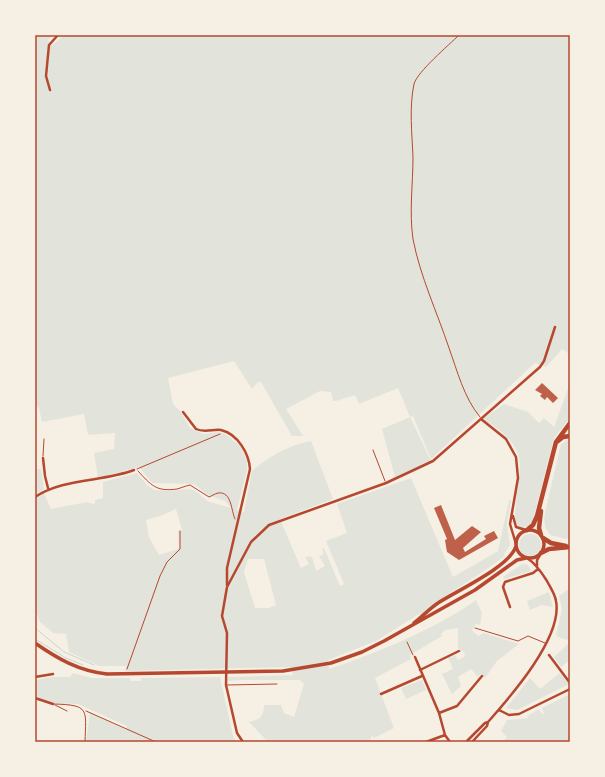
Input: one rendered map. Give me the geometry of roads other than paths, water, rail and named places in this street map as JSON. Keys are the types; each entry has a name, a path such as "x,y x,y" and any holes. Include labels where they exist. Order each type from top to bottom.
{"highway":[{"path":"570,423 558,438 554,448 542,500 539,525 542,536 553,544 570,546"},
{"path":"554,448 560,438 570,436"},
{"path":"527,530 534,523 542,500"},
{"path":"541,554 549,549 570,546"}],"main road":[{"path":"35,643 59,659 75,667 98,673 125,675 286,671 326,664 362,652 403,630 475,590 517,560 534,558 541,554 545,545 542,536 534,531 527,530 519,535 511,555 489,573 438,603 403,630"},
{"path":"516,545 518,553 526,558"}],"street":[{"path":"50,90 46,76 49,45 58,35"},
{"path":"227,587 247,548 264,528 386,483 432,462 540,367 544,361 555,327"},
{"path":"183,412 191,426 198,430 224,431 234,437 240,444 248,459 250,470 227,568 227,587 222,616 227,633 226,685 237,733 243,742"},
{"path":"481,419 506,439 515,454 518,474 510,526 516,545"},
{"path":"43,458 48,488"},
{"path":"35,497 48,488 112,477 134,470"},
{"path":"513,508 515,526 519,529 527,530"},
{"path":"538,569 536,562 541,554"},
{"path":"472,742 487,726 488,722 522,681 547,644 556,613 556,601 551,589 538,569 526,558"},
{"path":"510,607 504,587 505,582 533,573 538,569"},
{"path":"420,670 459,651"},
{"path":"549,655 570,683"},
{"path":"414,657 439,713 445,735 450,742"},
{"path":"35,677 53,674"},
{"path":"381,694 422,676"},
{"path":"439,713 456,706 482,676"},
{"path":"499,710 509,715 519,714 570,689"},
{"path":"35,698 53,704"},
{"path":"466,742 484,723 488,722"},
{"path":"426,742 445,735"}],"lane":[{"path":"373,450 386,483"},
{"path":"475,628 518,640 528,636 547,644"},
{"path":"226,685 277,684"},
{"path":"53,704 75,706 84,710 86,717 85,742"},
{"path":"53,704 67,711"}],"waterway":[{"path":"35,628 64,652 94,665"},
{"path":"35,639 66,658 83,665"}]}
